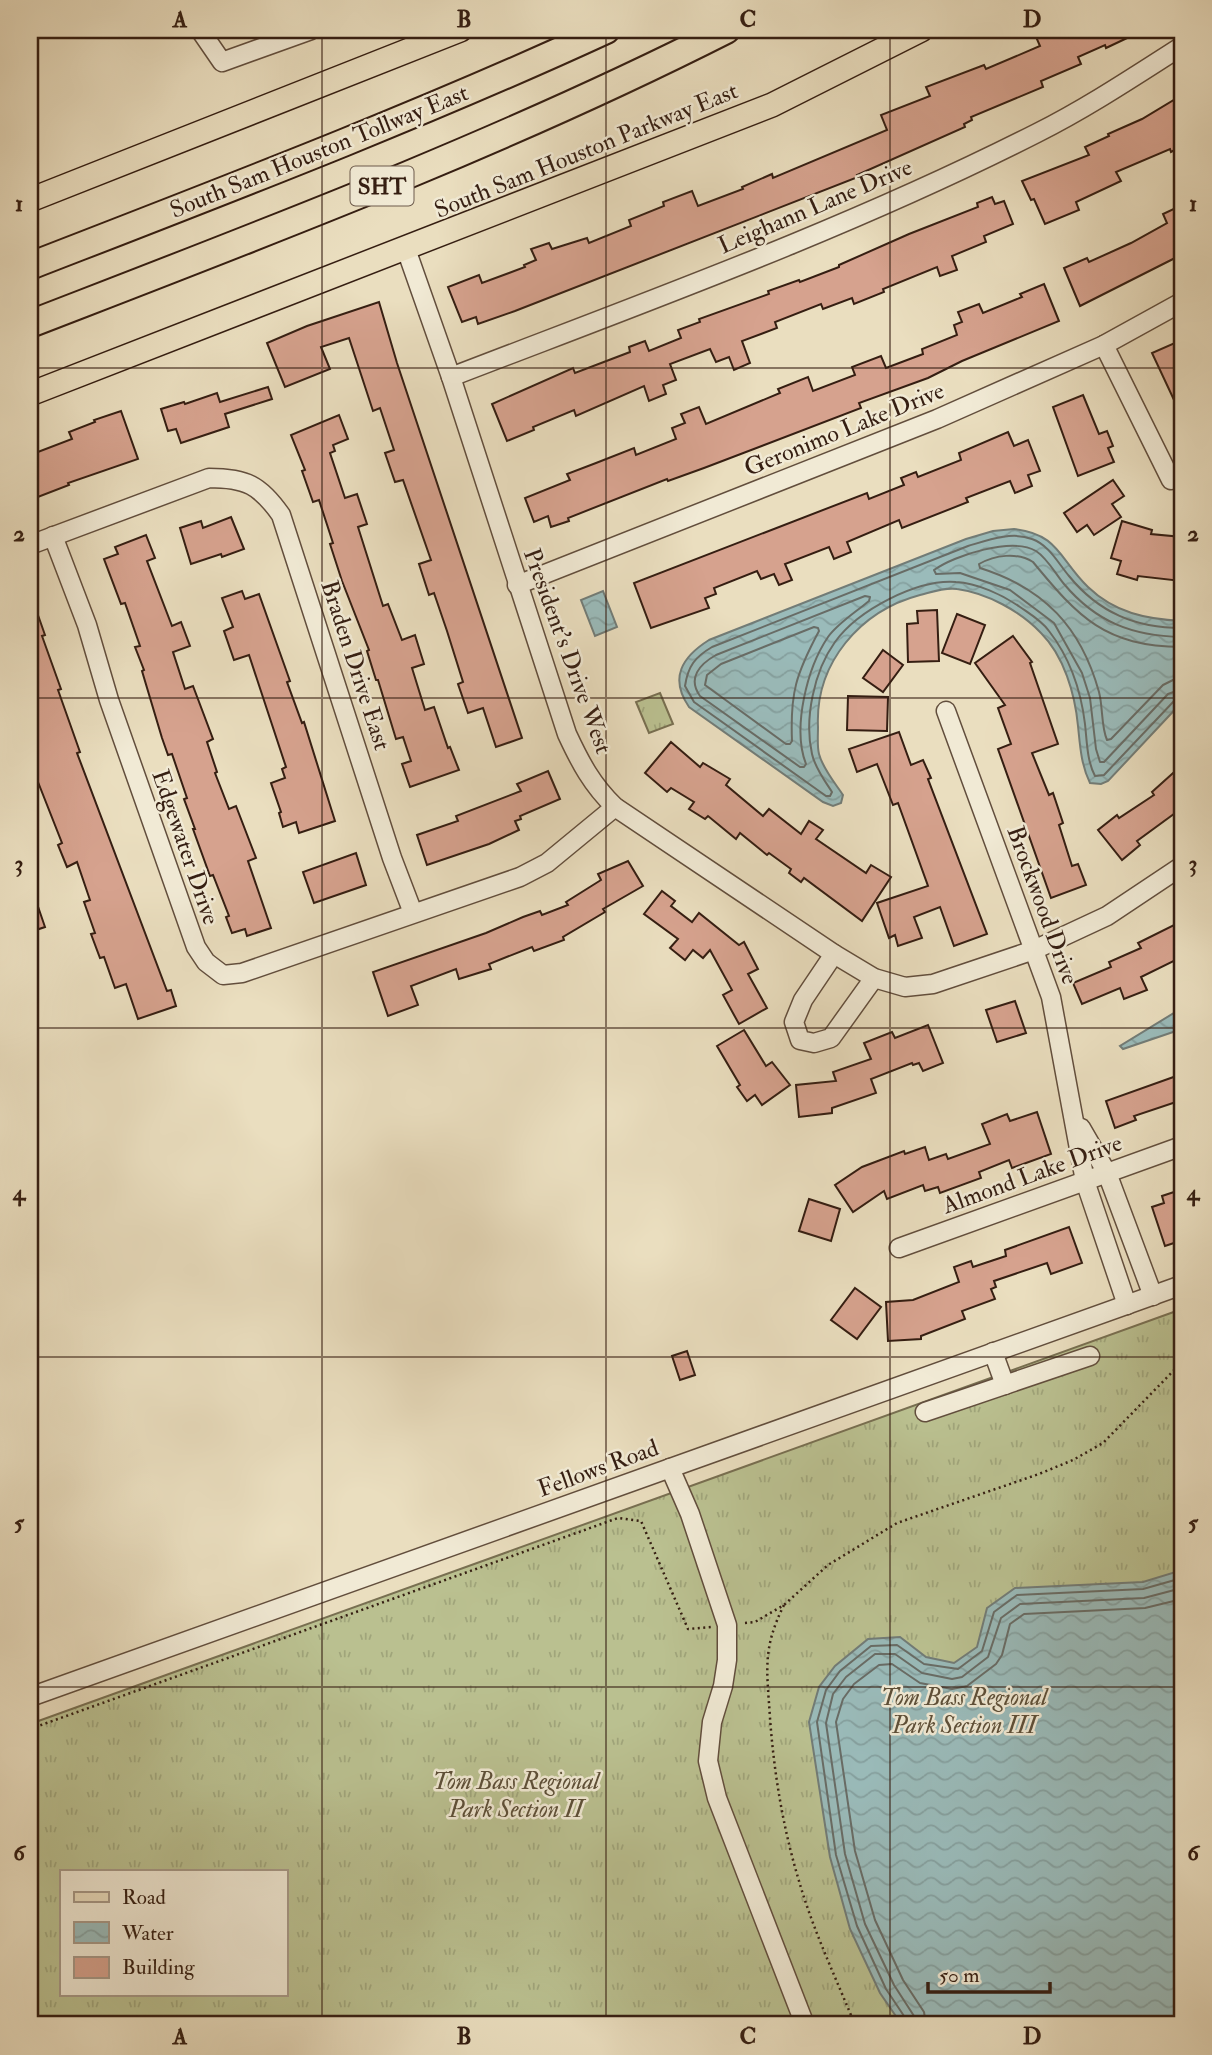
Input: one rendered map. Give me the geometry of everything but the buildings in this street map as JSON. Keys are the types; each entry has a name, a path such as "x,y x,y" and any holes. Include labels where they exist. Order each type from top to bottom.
{"highway":[{"name":"South Sam Houston Tollway East","path":"30,266 378,130 606,30"},
{"name":"SHT","path":"30,324 302,218 486,142 603,90 726,30"}],"main road":[{"name":"South Sam Houston Parkway East","path":"30,394 772,105 921,30"},
{"path":"30,200 451,32"}],"street":[{"path":"200,30 222,62 311,30"},
{"name":"Leighann Lane Drive","path":"451,377 704,280 876,208 1039,132 1182,46"},
{"name":"President's Drive West","path":"406,249 451,377 567,734 585,773 598,792 615,807 834,954 874,978 905,987 933,984 1034,950 1107,915 1182,866"},
{"name":"Geronimo Lake Drive","path":"517,585 937,419 1104,345 1182,302"},
{"path":"1104,345 1171,480"},
{"name":"Braden Drive East","path":"53,536 209,478 227,478 250,483 268,496 281,515 388,845 413,913"},
{"path":"30,545 53,536"},
{"name":"Edgewater Drive","path":"53,536 87,625 109,700 196,947 206,962 223,975 242,973 520,877 547,863 615,807"},
{"name":"Brockwood Drive","path":"946,711 1051,997 1085,1181 1127,1305"},
{"path":"834,954 803,1000 794,1022 800,1040 814,1043 831,1038 874,978"},
{"name":"Brockwood Drive","path":"1075,1119 1107,1173 1153,1296"},
{"name":"Almond Lake Drive","path":"899,1248 1182,1146"},
{"name":"Fellows Road","path":"30,1697 1182,1285"},
{"path":"993,1352 1006,1385"},
{"path":"926,1412 1090,1356"},
{"path":"670,1468 690,1514 727,1625 727,1660 723,1686 712,1722 708,1761 717,1798 804,2025"}],"path":[{"path":"742,1623 755,1622 784,1605 828,1564 897,1523 1039,1474 1073,1460 1103,1443 1182,1362"},
{"path":"30,1729 618,1518 641,1521 688,1629 708,1627"},
{"path":"784,1605 772,1628 767,1647 773,1758 788,1840 800,1884 855,2025"}],"green space":[{"path":"660,693 673,724 649,733 636,702"},
{"path":"1182,1309 1182,2025 30,2025 30,1724"}],"water":[{"path":"1014,529 1029,532 1050,542 1078,577 1109,603 1144,616 1182,621 1182,702 1108,781 1101,784 1090,783 1087,776 1081,755 1071,689 1062,664 1049,642 1013,610 968,591 943,589 898,603 878,613 845,643 833,661 819,704 818,740 823,765 843,795 841,803 833,806 823,802 689,707 683,696 679,678 681,669 692,654 709,640 966,539 993,531"},
{"path":"603,591 617,627 595,636 581,600"},
{"path":"1182,1008 1182,1029 1123,1049 1120,1046"},
{"path":"1182,1570 1182,2025 902,2025 880,1993 850,1929 830,1857 809,1722 819,1687 835,1666 868,1639 900,1637 926,1657 954,1663 977,1647 987,1608 1015,1588 1143,1582"}],"park label":[{"name":"Tom Bass Regional Park Section III","path":"964,1711"},
{"name":"Tom Bass Regional Park Section II","path":"516,1795"}]}
